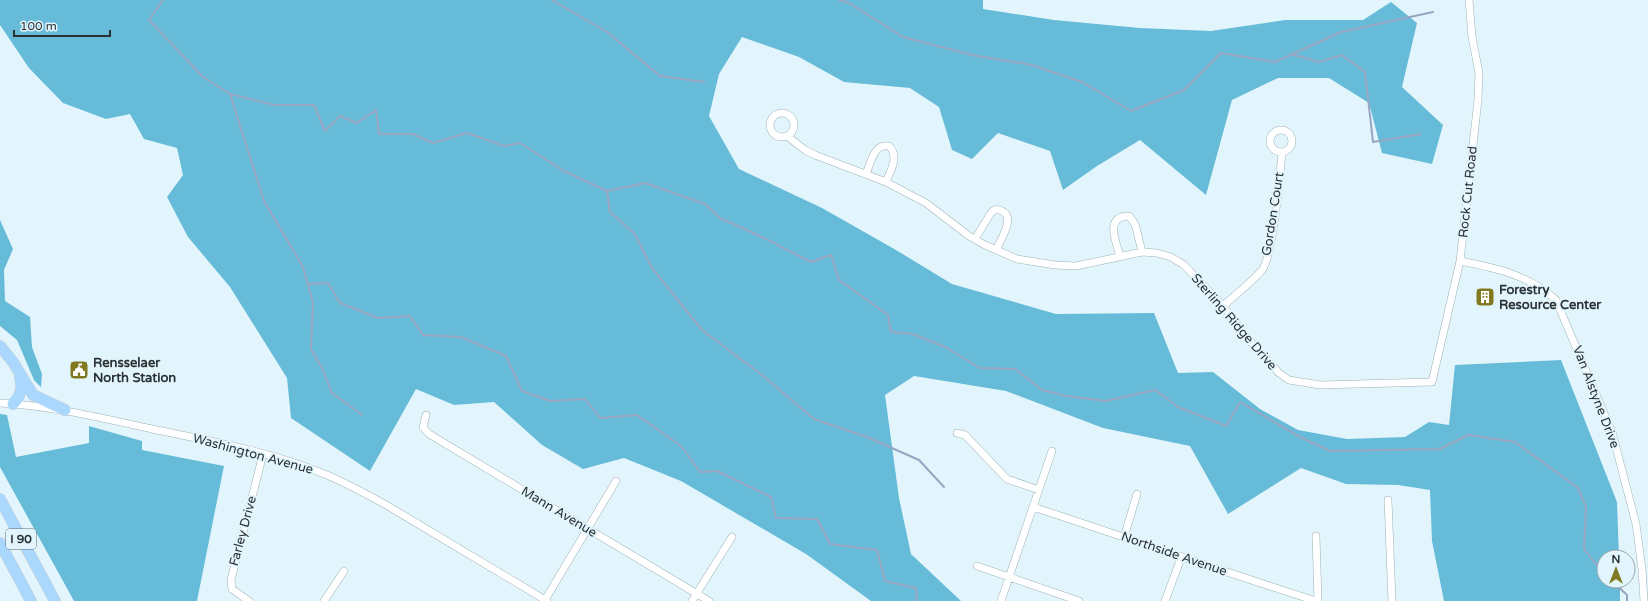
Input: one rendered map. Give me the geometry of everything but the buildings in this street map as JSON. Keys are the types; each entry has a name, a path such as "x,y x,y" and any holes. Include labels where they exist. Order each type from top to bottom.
{"highway":[{"path":"0,346 13,362 33,395 65,410"},
{"path":"13,404 22,389 18,370"},
{"name":"I 90","path":"0,499 55,601"},
{"name":"I 90","path":"0,543 31,601"}],"street":[{"name":"Rock Cut Road","path":"1432,382 1460,261 1480,73 1472,37 1469,0"},
{"name":"Sterling Ridge Drive","path":"787,136 804,150 886,182 926,203 975,239 1017,259 1055,265 1076,266 1142,252 1157,253 1171,257 1184,265 1223,306 1249,340 1279,373 1289,380 1320,385 1432,382"},
{"path":"866,174 876,150 881,146 889,146 894,154 894,162 886,182"},
{"name":"Gordon Court","path":"1223,306 1263,270 1269,256 1282,152"},
{"path":"975,239 991,213 998,209 1006,213 1008,220 1006,229 996,250"},
{"path":"1120,256 1114,233 1114,225 1116,219 1121,216 1129,216 1133,221 1142,252"},
{"name":"Van Alstyne Drive","path":"1460,261 1500,270 1518,276 1544,288 1556,300 1612,432 1636,524 1642,569 1644,601"},
{"name":"Washington Avenue","path":"0,403 65,410 102,417 263,454 323,473 362,492 546,600"},
{"name":"Mann Avenue","path":"426,415 423,427 429,434 709,601"},
{"path":"957,433 965,435 1008,479 1039,490"},
{"path":"1001,601 1052,451"},
{"name":"Farley Drive","path":"249,601 232,589 231,580 263,454"},
{"path":"546,600 616,481"},
{"path":"1124,537 1137,494"},
{"path":"1388,500 1392,601"},
{"name":"Northside Avenue","path":"1033,507 1124,537 1181,558 1317,601"},
{"path":"1316,536 1317,601"},
{"path":"692,601 732,537"},
{"path":"1165,601 1181,558"},
{"path":"977,566 1078,601"},
{"path":"324,601 344,571"}],"shaded area":[{"path":"0,0 983,0 983,9 1054,20 1140,28 1211,31 1285,20 1363,20 1391,2 1417,23 1402,87 1443,125 1432,164 1382,153 1369,103 1329,78 1278,78 1232,100 1206,195 1140,140 1097,166 1063,190 1050,151 998,133 972,159 952,150 939,107 910,88 844,82 799,57 742,37 719,74 709,116 739,169 822,208 952,284 1056,314 1154,313 1178,373 1213,372 1260,409 1298,430 1347,439 1405,437 1429,422 1449,425 1455,365 1561,360 1617,502 1619,549 1596,549 1596,589 1620,589 1620,601 1444,601 1432,541 1430,490 1398,485 1346,484 1301,468 1228,514 1190,446 1103,428 1006,391 914,376 885,395 899,498 911,554 961,601 871,601 806,554 681,481 624,458 583,469 542,445 494,402 454,405 416,389 370,471 291,418 287,378 230,287 188,237 167,197 183,175 177,148 144,139 130,114 106,119 63,103 29,68 0,25"},
{"path":"0,220 13,249 4,270 5,301 30,317 32,347 42,374 41,387 34,380 17,340 0,326"},
{"path":"0,414 7,415 16,457 89,443 89,426 142,441 142,450 224,466 197,601 74,601 0,467"}],"waterway":[{"path":"163,0 149,20 203,77 230,94 264,201 303,267 313,303 311,349 323,370 332,393 362,415"},
{"path":"552,0 607,32 660,76 704,82"},
{"path":"839,0 849,3 903,37 972,55 1032,65 1082,82 1131,111 1184,90 1221,53 1275,62 1341,32 1433,12"},
{"path":"1291,54 1319,62 1342,55 1365,72 1373,142 1421,134"},
{"path":"230,94 274,105 314,105 325,131 340,116 357,123 376,110 379,134 413,134 433,143 467,133 504,146 520,143 564,171 607,191 645,183 705,204 720,218 811,262 831,255 839,280 888,315 891,332 913,334 945,347 980,368 1015,369 1042,390 1066,396 1106,401 1155,390 1178,407 1226,426 1240,402 1300,437 1330,451 1440,449 1468,435 1515,442 1578,488 1586,507 1584,549 1596,564"},
{"path":"607,191 610,212 634,233 652,268 702,330 762,375 814,419 867,437 919,460 944,487"},
{"path":"308,284 328,283 340,303 378,318 410,316 423,335 461,337 506,356 522,391 550,401 585,399 600,418 637,415 681,446 700,472 717,471 771,497 776,518 817,519 830,544 877,550 885,581 916,588 917,601"},
{"path":"1621,589 1627,595 1627,601"}],"place":[{"name":"Forestry Resource Center","path":"1485,297"},
{"name":"Rensselaer North Station","path":"79,370"}]}
